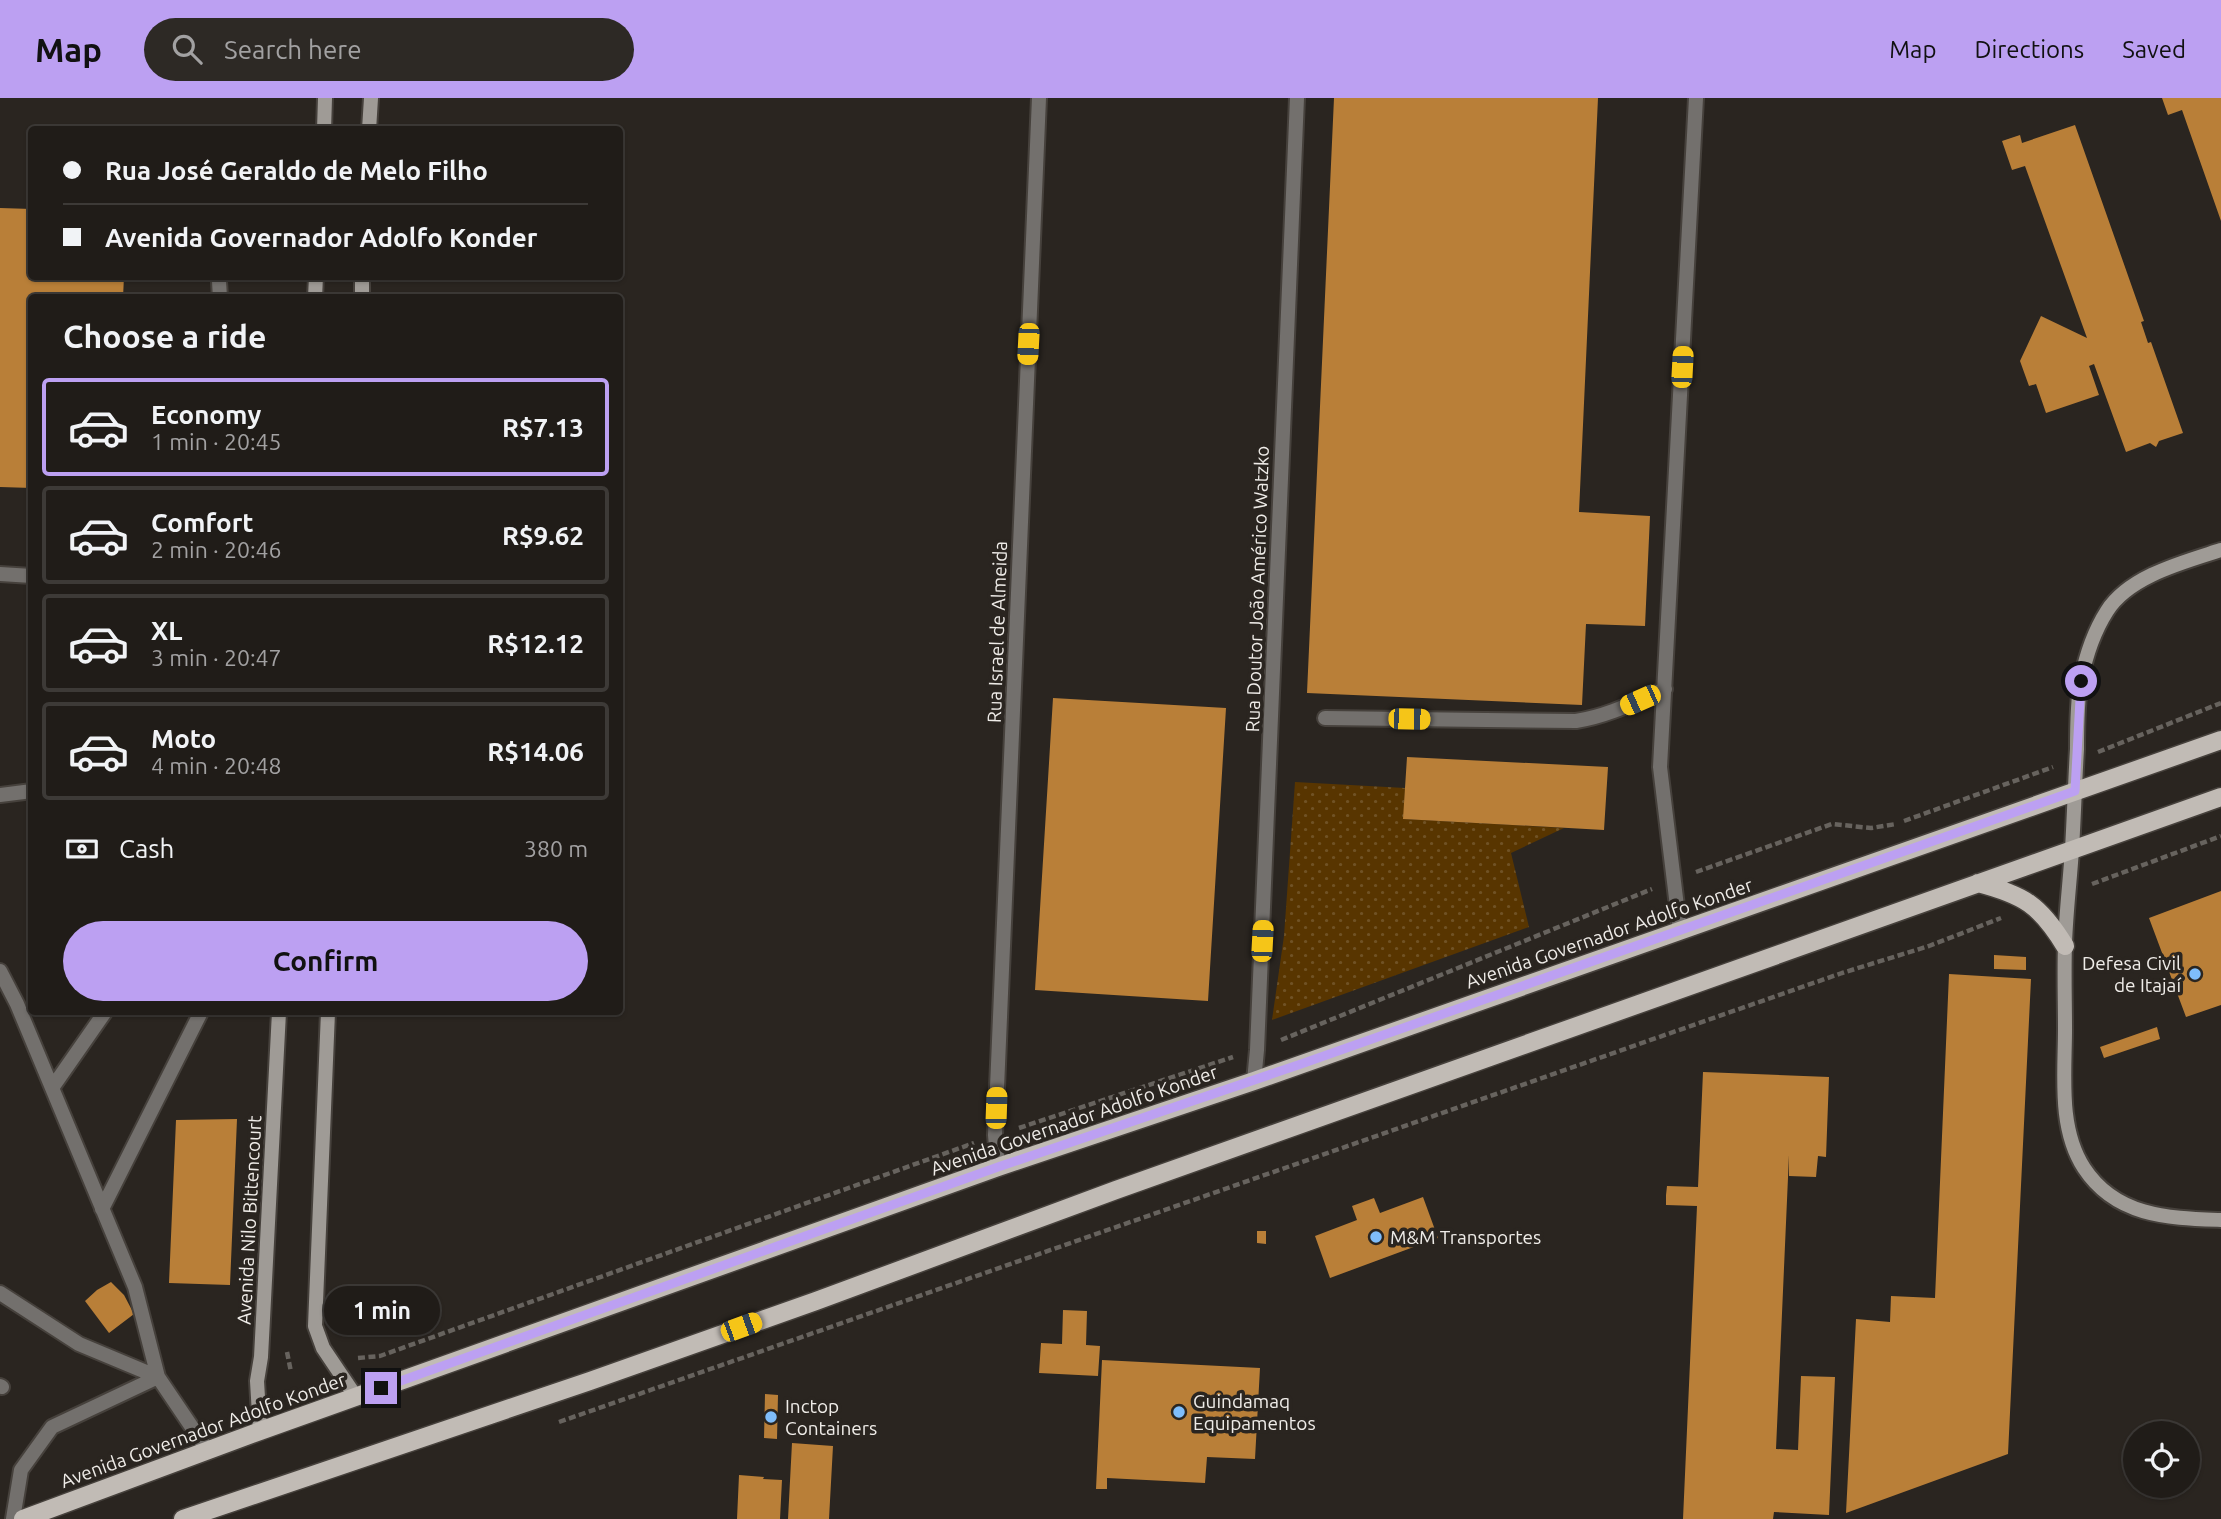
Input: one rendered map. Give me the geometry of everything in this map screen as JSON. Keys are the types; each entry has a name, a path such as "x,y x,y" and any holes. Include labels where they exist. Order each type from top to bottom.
{"main road":[{"name":"Avenida Governador Adolfo Konder","path":"23,1519 260,1431 998,1167 1254,1081 2221,740"},
{"path":"183,1519 615,1372 2221,797"},
{"path":"1978,883 2023,898 2050,922 2065,946"}],"street":[{"path":"324,126 325,98"},
{"path":"369,126 371,98"},
{"name":"Rua Israel de Almeida","path":"998,1167 996,1121 1038,98"},
{"name":"Rua Doutor João Américo Watzko","path":"1254,1081 1297,98"},
{"path":"1680,931 1660,767 1696,98"},
{"path":"219,281 220,294"},
{"path":"2221,550 2173,566 2138,582 2108,608 2091,640 2081,681 2065,946 2065,1097 2068,1128 2074,1149 2085,1169 2114,1199 2131,1208 2169,1218 2221,1220"},
{"path":"0,574 28,576"},
{"path":"1325,718 1576,721 1616,711 1665,689"},
{"path":"0,795 28,792"},
{"path":"0,971 17,1004 135,1287 158,1377 208,1451"},
{"path":"52,1088 103,1015"},
{"path":"102,1209 199,1015"},
{"name":"Avenida Nilo Bittencourt","path":"260,1431 257,1381 261,1357 279,1015"},
{"path":"328,1015 315,1326 323,1348 356,1397"},
{"path":"0,1293 79,1344 158,1377"},
{"path":"13,1519 21,1470 52,1427 158,1377"}],"path":[{"path":"2069,893 2221,836"},
{"path":"548,1426 1803,987 1929,946 2034,906"}],"shaded area":[{"path":"1295,782 1405,788 1404,819 1564,828 1511,853 1529,927 1272,1020 1284,936"}],"building":[{"path":"1334,98 1598,98 1579,512 1650,516 1645,626 1586,624 1582,705 1307,693"},
{"path":"2162,98 2221,98 2221,221 2182,110 2168,115"},
{"path":"2075,125 2144,321 2141,322 2148,343 2151,342 2183,433 2159,441 2156,447 2150,443 2126,452 2094,364 2089,366 2099,395 2046,413 2036,384 2029,386 2020,361 2041,316 2087,338 2025,166 2012,170 2002,141 2020,135 2022,143"},
{"path":"0,208 28,209 28,280 124,280 123,294 28,294 28,488 0,487"},
{"path":"1053,698 1226,708 1208,1001 1035,990"},
{"path":"1407,757 1608,767 1604,830 1403,819"},
{"name":"Defesa Civil de Itajaí","path":"2221,891 2221,1005 2186,1017 2149,918"},
{"path":"1994,955 2026,957 2026,970 1994,969"},
{"path":"1949,974 2031,979 2008,1454 1846,1513 1856,1319 1890,1322 1891,1296 1935,1298"},
{"path":"2157,1027 2160,1039 2104,1058 2100,1047"},
{"path":"1703,1072 1829,1077 1826,1157 1818,1156 1816,1177 1789,1176 1789,1155 1776,1449 1798,1450 1801,1376 1835,1377 1829,1515 1774,1512 1773,1519 1683,1519 1697,1206 1666,1205 1666,1195 1667,1186 1698,1187"},
{"path":"237,1119 230,1285 169,1283 176,1120"},
{"name":"M&M Transportes","path":"1423,1197 1438,1238 1330,1278 1315,1236 1357,1220 1352,1206 1374,1198 1380,1213"},
{"path":"1257,1231 1266,1231 1266,1244 1257,1243"},
{"path":"111,1282 124,1295 134,1314 109,1333 85,1301"},
{"path":"1063,1310 1087,1311 1086,1345 1100,1346 1098,1376 1039,1373 1041,1343 1062,1344"},
{"name":"Guindamaq Equipamentos","path":"1102,1360 1260,1368 1255,1459 1207,1457 1205,1483 1107,1478 1107,1489 1096,1489"},
{"name":"Inctop Containers","path":"765,1394 778,1395 777,1439 764,1438"},
{"path":"792,1443 833,1446 829,1519 788,1519"},
{"path":"739,1475 782,1480 780,1519 737,1519"}],"place":[{"name":"Defesa Civil de Itajaí","path":"2195,974"},
{"name":"M&M Transportes","path":"1376,1237"},
{"name":"Guindamaq Equipamentos","path":"1179,1412"},
{"name":"Inctop Containers","path":"771,1417"}],"route":[{"path":"381,1388 998,1167 1254,1081 2075,791 2081,681"}]}
